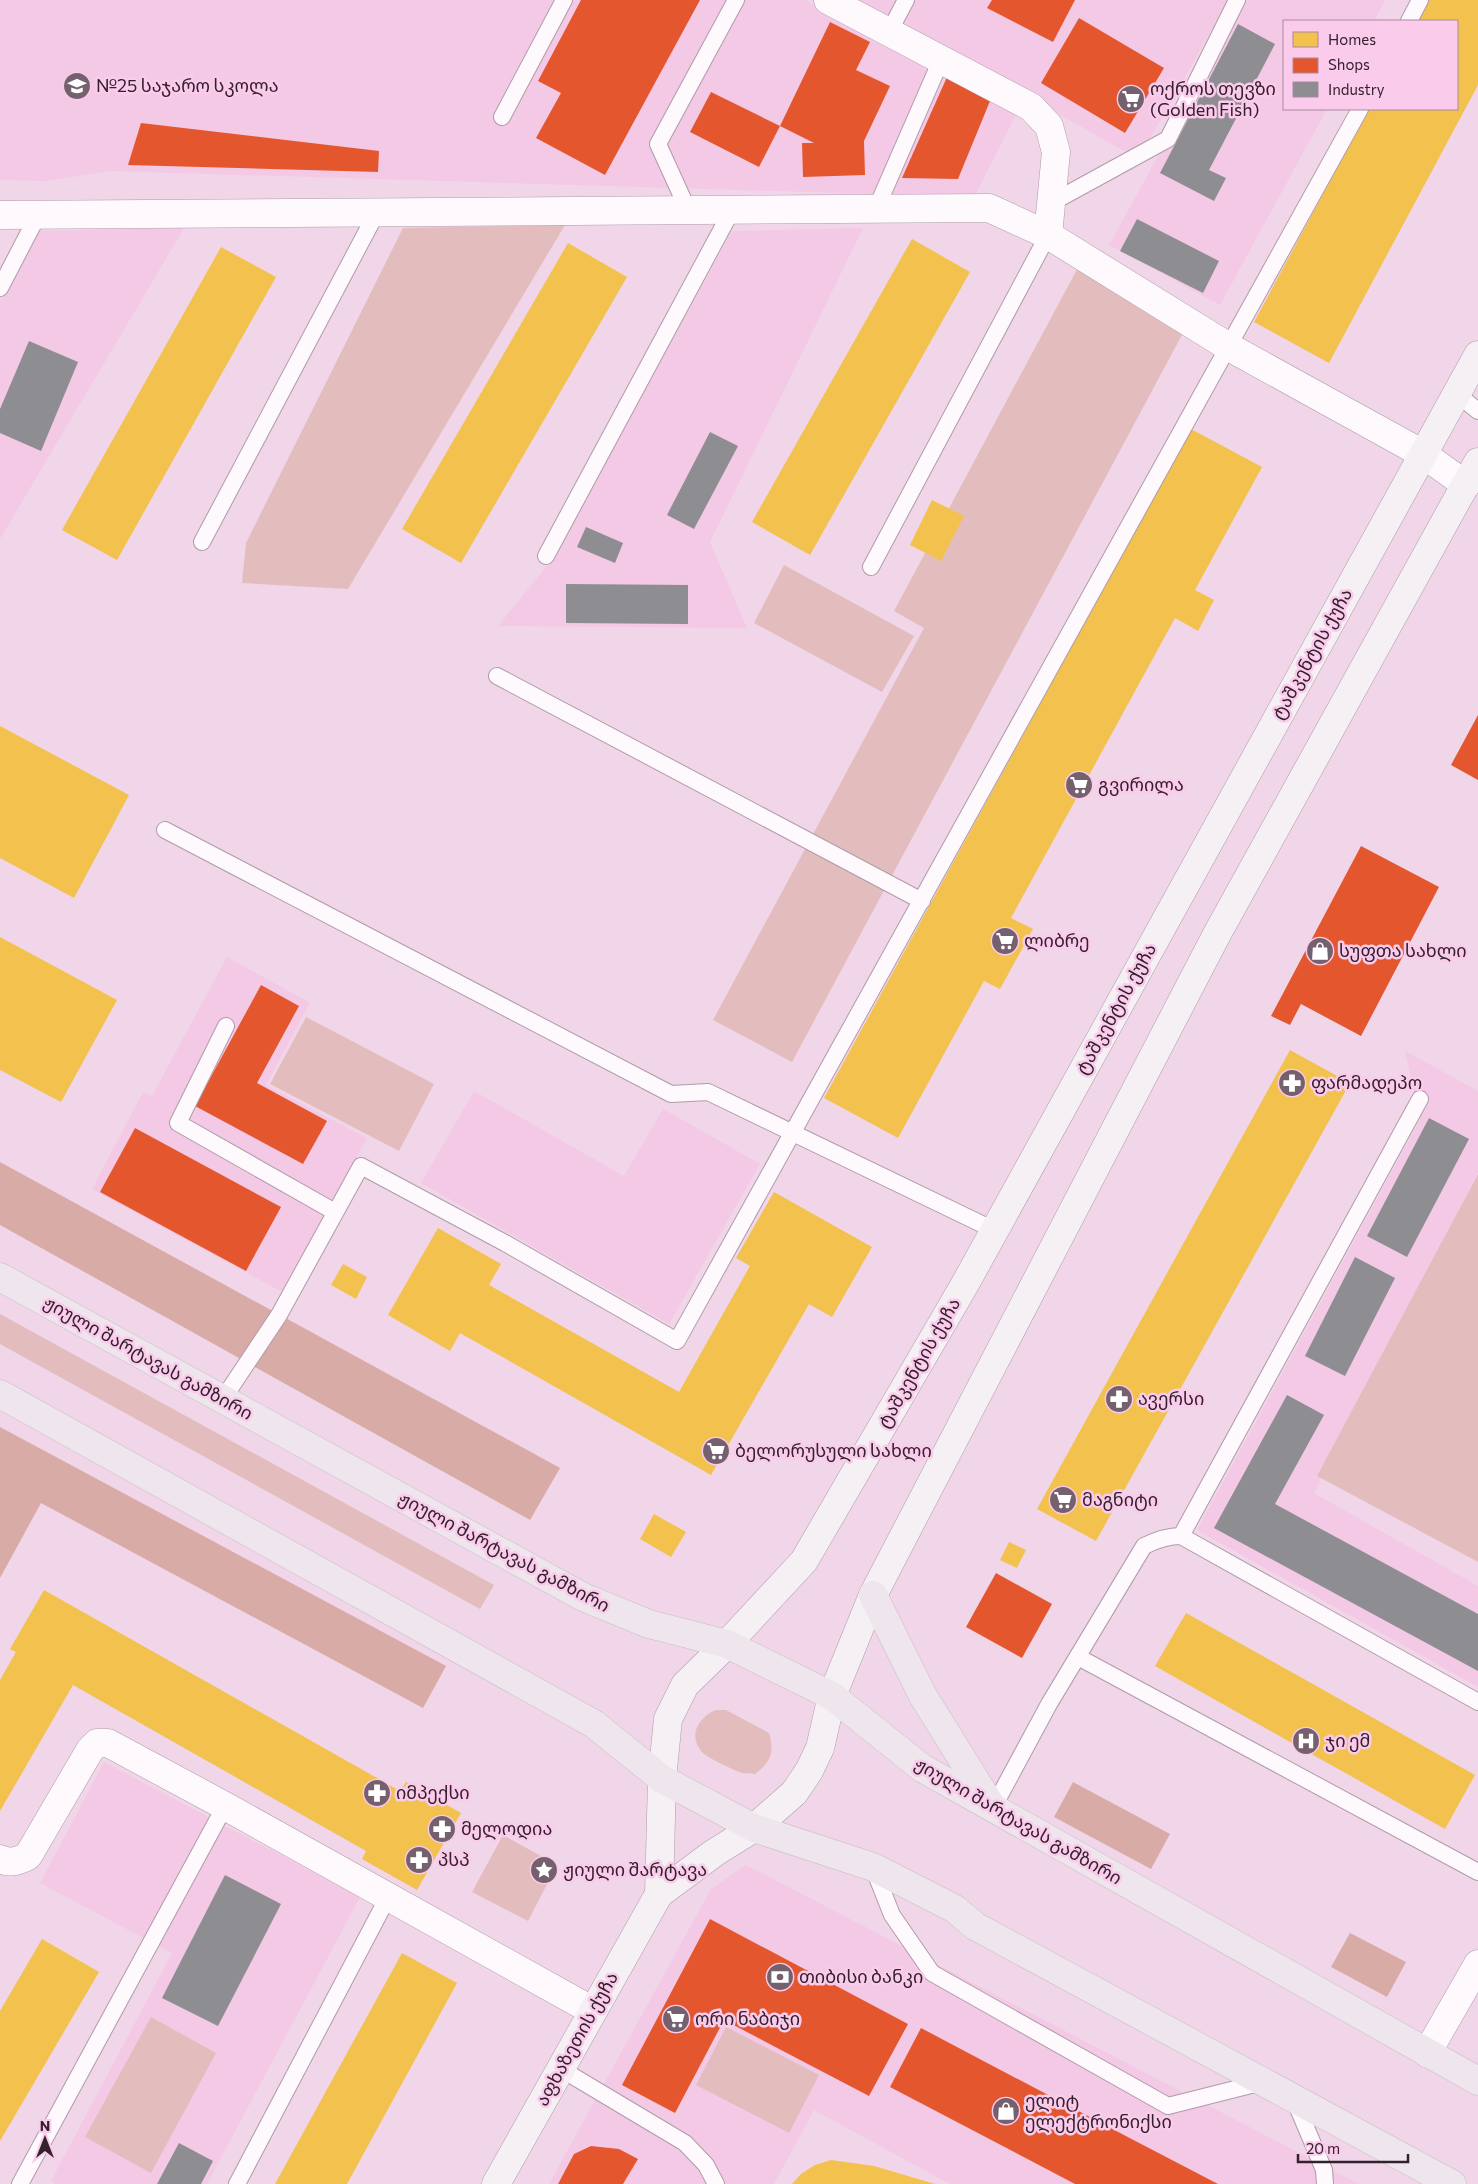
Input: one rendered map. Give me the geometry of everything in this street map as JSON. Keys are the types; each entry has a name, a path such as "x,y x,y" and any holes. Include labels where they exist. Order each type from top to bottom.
{"main road":[{"name":"ტაშკენტის ქუჩა","path":"728,1644 804,1561 960,1292 1478,355"},
{"path":"754,1828 794,1793 809,1771 820,1748 832,1696 873,1596 1217,934 1472,474"},
{"name":"ჟიული შარტავას გამზირი","path":"0,1277 583,1597 649,1624 728,1644 832,1696 922,1768 1478,2081"},
{"path":"0,1394 585,1719 662,1779 754,1828 873,1867 955,1909 975,1926 1452,2184"},
{"path":"873,1596 923,1696 992,1808"},
{"path":"662,1779 668,1719 685,1685 728,1644"},
{"name":"აფხაზეთის ქუჩა","path":"659,1894 662,1779"},
{"name":"აფხაზეთის ქუჩა","path":"496,2184 659,1894 714,1852 754,1828"}],"street":[{"path":"828,0 1031,107 1049,126 1056,152 1048,235"},
{"path":"0,215 989,208 1048,235 1229,347 1423,454 1472,474"},
{"path":"0,1859 5,1862 17,1862 28,1856 90,1750 97,1743 108,1743 388,1896 593,2011"},
{"path":"1427,2053 1478,1964"}],"lane":[{"path":"502,116 564,0"},
{"path":"688,210 658,144 736,0"},
{"path":"889,32 906,0"},
{"path":"1051,203 1168,139 1237,0"},
{"path":"1409,20 1420,0"},
{"path":"876,209 941,60"},
{"path":"223,1400 279,1315 361,1166 505,1243 677,1342 1359,110"},
{"path":"546,556 732,210"},
{"path":"202,542 377,212"},
{"path":"0,288 38,215"},
{"path":"871,567 1048,235"},
{"path":"1457,394 1478,411"},
{"path":"497,676 922,901"},
{"path":"165,830 672,1094 708,1092 994,1230"},
{"path":"226,1026 178,1124 335,1212"},
{"path":"1182,1536 1420,1099"},
{"path":"992,1808 1049,1704 1144,1546 1170,1536 1182,1536 1478,1702"},
{"path":"1078,1657 1478,1872"},
{"path":"20,2184 225,1806"},
{"path":"873,1867 892,1916 932,1974 1168,2106 1263,2082"},
{"path":"237,2184 388,1896"},
{"path":"560,2069 685,2143 706,2165 716,2184"},
{"path":"1294,2099 1324,2170 1325,2184"}],"shaded area":[{"path":"0,0 805,0 979,90 1017,113 974,197 110,171 46,181 0,180"},
{"path":"852,0 1229,0 1146,145 1126,152 939,46"},
{"path":"1230,0 1385,0 1375,20 1283,20 1283,110 1326,110 1220,305 1109,245 1241,6"},
{"path":"565,225 348,589 242,583 246,543 403,228"},
{"path":"184,228 0,539 0,301 36,231"},
{"path":"863,228 710,542 747,628 498,626 554,557 732,231"},
{"path":"1081,262 1190,320 792,1062 713,1020 924,628 894,611"},
{"path":"784,565 914,636 882,692 754,623"},
{"path":"227,957 310,1003 266,1085 367,1138 284,1293 92,1189 143,1092 152,1096"},
{"path":"306,1017 434,1084 399,1151 270,1084"},
{"path":"1405,1051 1478,1091 1478,1172 1314,1493 1478,1586 1478,1687 1197,1530 1420,1120"},
{"path":"474,1091 624,1176 663,1109 760,1164 669,1324 421,1183"},
{"path":"0,1162 560,1468 530,1520 0,1225"},
{"path":"1478,1174 1478,1562 1317,1476"},
{"path":"0,1314 494,1585 480,1609 0,1344"},
{"path":"0,1427 446,1666 423,1708 41,1503 0,1578"},
{"path":"715,1710 726,1710 769,1733 772,1746 770,1756 765,1765 755,1774 739,1772 703,1754 697,1745 695,1733 697,1727 704,1717"},
{"path":"104,1762 360,1897 207,2184 56,2184 51,2181 172,1953 40,1883"},
{"path":"1073,1782 1170,1834 1151,1869 1054,1817"},
{"path":"503,1835 557,1865 528,1921 472,1892"},
{"path":"746,1865 1359,2184 950,2184 814,2110 774,2184 549,2184 711,1889"},
{"path":"1350,1933 1406,1962 1387,1997 1331,1967"},
{"path":"151,2017 216,2053 151,2173 85,2137"},
{"path":"726,2027 819,2075 789,2133 696,2085"}],"building: Homes":[{"path":"1427,0 1478,0 1478,85 1329,363 1254,322 1368,110 1458,110 1458,20 1417,20"},
{"path":"912,239 970,272 810,555 752,522"},
{"path":"568,243 627,277 461,563 402,529"},
{"path":"221,247 276,277 117,560 62,530"},
{"path":"1191,429 1262,467 1195,590 1214,600 1198,631 1175,618 1011,918 1033,929 1000,989 984,981 898,1138 824,1098"},
{"path":"932,500 964,516 941,561 910,545"},
{"path":"0,726 129,795 74,898 0,858"},
{"path":"0,937 117,1000 61,1102 0,1070"},
{"path":"1290,1050 1350,1083 1096,1541 1037,1509"},
{"path":"774,1192 872,1247 832,1317 809,1304 711,1475 460,1333 450,1351 388,1315 438,1228 501,1264 489,1285 679,1392 750,1266 736,1258"},
{"path":"343,1264 367,1277 356,1299 331,1285"},
{"path":"654,1514 686,1532 671,1557 640,1539"},
{"path":"1009,1542 1026,1550 1017,1568 1000,1560"},
{"path":"44,1590 400,1791 406,1782 461,1813 417,1890 362,1859 366,1851 73,1685 0,1811 0,1680 16,1652 10,1649"},
{"path":"1186,1613 1475,1775 1445,1829 1155,1666"},
{"path":"42,1939 99,1972 0,2141 0,2011"},
{"path":"402,1953 457,1983 347,2184 275,2184"},
{"path":"831,2160 874,2166 935,2184 792,2184 801,2174 815,2165"}],"building: Shops":[{"path":"581,0 700,0 605,175 536,138 561,93 538,81"},
{"path":"992,0 1075,0 1053,42 987,8"},
{"path":"1079,18 1164,68 1125,133 1041,83"},
{"path":"830,22 870,42 856,70 890,86 864,141 865,175 803,177 802,143 814,143 780,126"},
{"path":"947,77 990,101 958,179 902,178"},
{"path":"711,92 780,126 759,167 690,132"},
{"path":"141,123 379,151 378,172 128,165"},
{"path":"1478,715 1478,780 1451,765"},
{"path":"1361,846 1439,887 1361,1036 1301,1004 1290,1025 1271,1016"},
{"path":"261,985 299,1006 257,1083 327,1121 303,1164 195,1106"},
{"path":"135,1128 281,1207 246,1271 100,1192"},
{"path":"996,1573 1052,1604 1022,1658 966,1627"},
{"path":"710,1919 908,2024 869,2096 724,2020 675,2113 622,2085"},
{"name":"ელიტ ელექტრონიქსი","path":"921,2028 1218,2184 1075,2184 890,2087"},
{"path":"591,2146 619,2149 638,2159 623,2184 558,2184 574,2154"}],"building: Industry":[{"path":"1238,24 1275,44 1209,170 1226,178 1214,201 1160,173"},
{"path":"1137,219 1219,261 1203,293 1120,251"},
{"path":"29,341 78,362 41,451 0,433 0,409"},
{"path":"710,432 738,446 694,529 667,515"},
{"path":"586,527 623,543 615,563 577,547"},
{"path":"566,584 688,585 688,624 566,623"},
{"path":"1429,1118 1469,1139 1407,1257 1367,1236"},
{"path":"1355,1257 1395,1278 1345,1376 1305,1356"},
{"path":"1287,1395 1324,1415 1275,1504 1478,1614 1478,1671 1214,1528"},
{"path":"225,1875 281,1904 218,2026 162,1998"},
{"path":"179,2143 213,2161 201,2184 157,2184"}],"place":[{"name":"№25 საჯარო სკოლა","path":"77,86"},
{"name":"ოქროს თევზი (Golden Fish)","path":"1131,99"},
{"name":"გვირილა","path":"1079,785"},
{"name":"ლიბრე","path":"1005,941"},
{"name":"სუფთა სახლი","path":"1320,951"},
{"name":"ფარმადეპო","path":"1292,1083"},
{"name":"ავერსი","path":"1119,1399"},
{"name":"ბელორუსული სახლი","path":"716,1451"},
{"name":"მაგნიტი","path":"1063,1500"},
{"name":"ჯი ემ","path":"1306,1741"},
{"name":"იმპექსი","path":"377,1793"},
{"name":"მელოდია","path":"442,1829"},
{"name":"პსპ","path":"419,1860"},
{"name":"ჟიული შარტავა","path":"544,1870"},
{"name":"თიბისი ბანკი","path":"780,1977"},
{"name":"ორი ნაბიჯი","path":"676,2019"},
{"name":"ელიტ ელექტრონიქსი","path":"1006,2111"}]}
